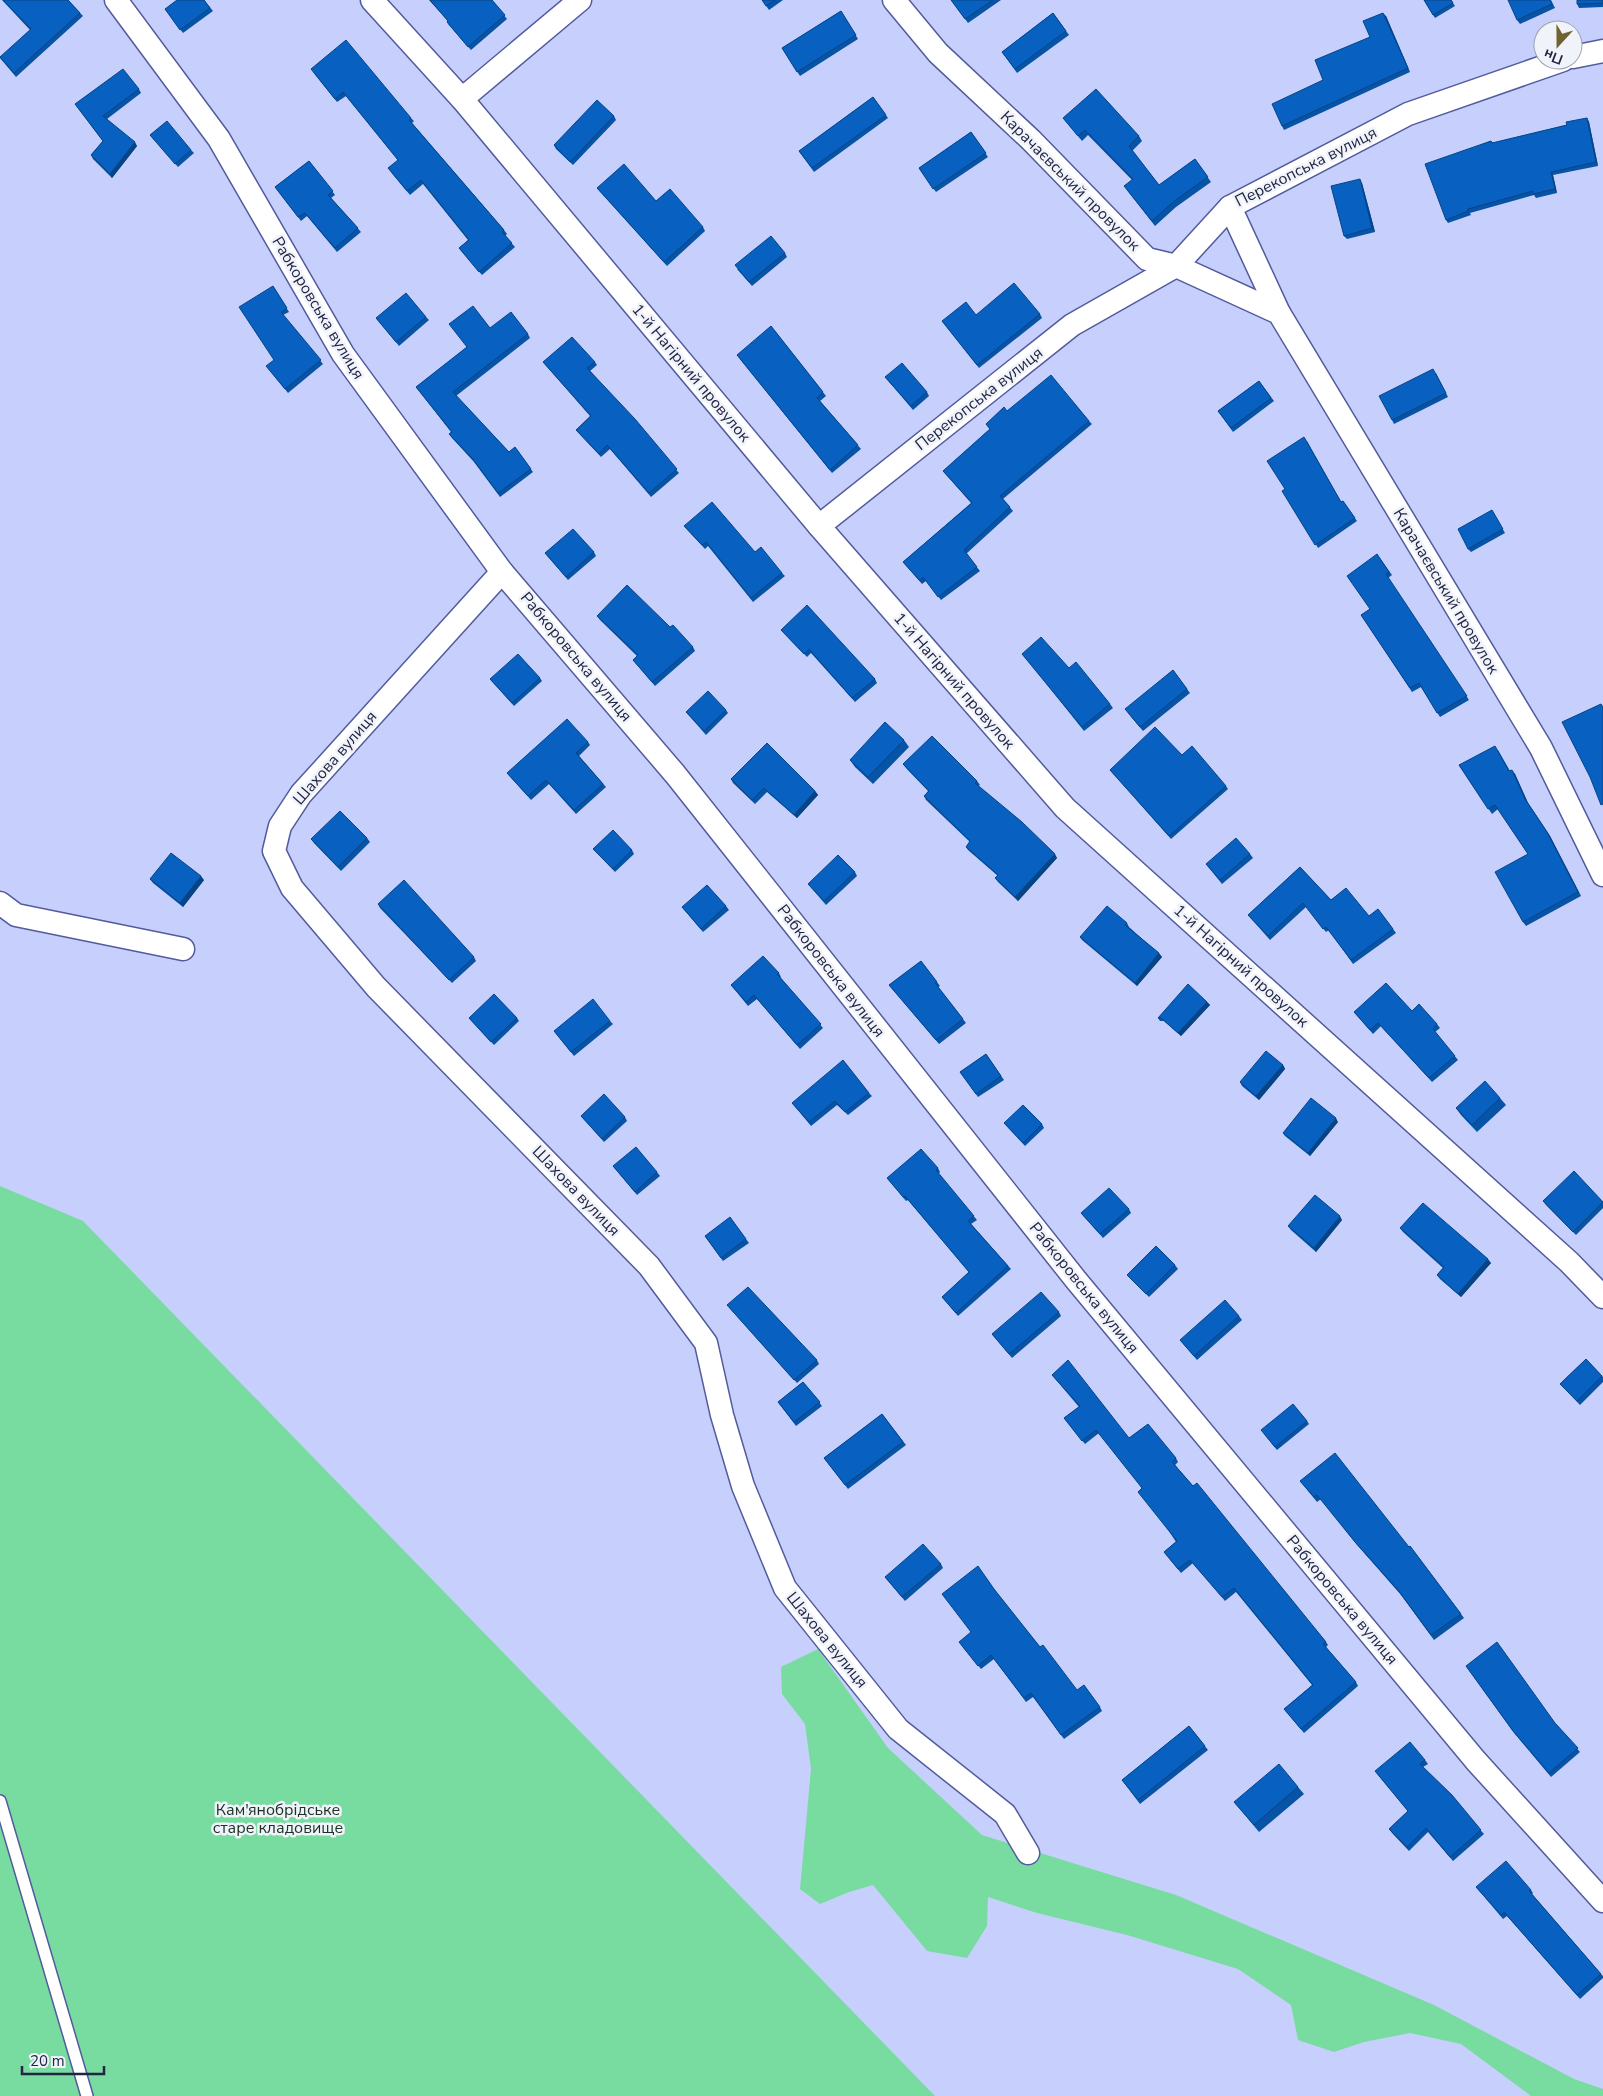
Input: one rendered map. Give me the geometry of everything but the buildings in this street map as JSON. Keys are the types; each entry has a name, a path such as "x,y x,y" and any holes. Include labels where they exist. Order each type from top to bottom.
{"street":[{"name":"Рабкоровська вулиця","path":"116,0 219,139 342,354 502,572 675,774 1082,1288 1476,1762 1603,1901"},
{"name":"1-й Нагірний провулок","path":"372,0 462,99 819,526 1065,808 1569,1262 1603,1297"},
{"path":"462,99 580,0"},
{"name":"Карачаєвський провулок","path":"894,0 938,53 1031,140 1147,259 1176,266 1279,313"},
{"path":"1583,54 1603,51"},
{"name":"Перекопська вулиця","path":"819,526 1072,325 1176,266 1230,207 1408,114 1534,70"},
{"name":"Карачаєвський провулок","path":"1230,207 1279,313 1541,748 1603,875"},
{"name":"Шахова вулиця","path":"502,572 301,794 280,826 274,852 292,888 376,987 650,1266 706,1343 722,1415 743,1486 785,1588 898,1728 1005,1814 1028,1852"},
{"path":"0,904 16,916 183,949"}],"lane":[{"path":"0,1801 87,2096"}],"green space":[{"name":"Кам'янобрідське старе кладовище","path":"0,1186 83,1221 935,2096 0,2096"},
{"path":"818,1649 888,1748 982,1835 1176,1895 1434,2005 1574,2079 1603,2089 1603,2096 1531,2096 1461,2044 1410,2033 1364,2042 1334,2052 1298,2040 1291,2005 1238,1969 1127,1935 1037,1913 988,1897 987,1926 967,1958 927,1951 873,1885 849,1892 820,1904 800,1889 811,1769 805,1724 782,1694 781,1667"}]}
